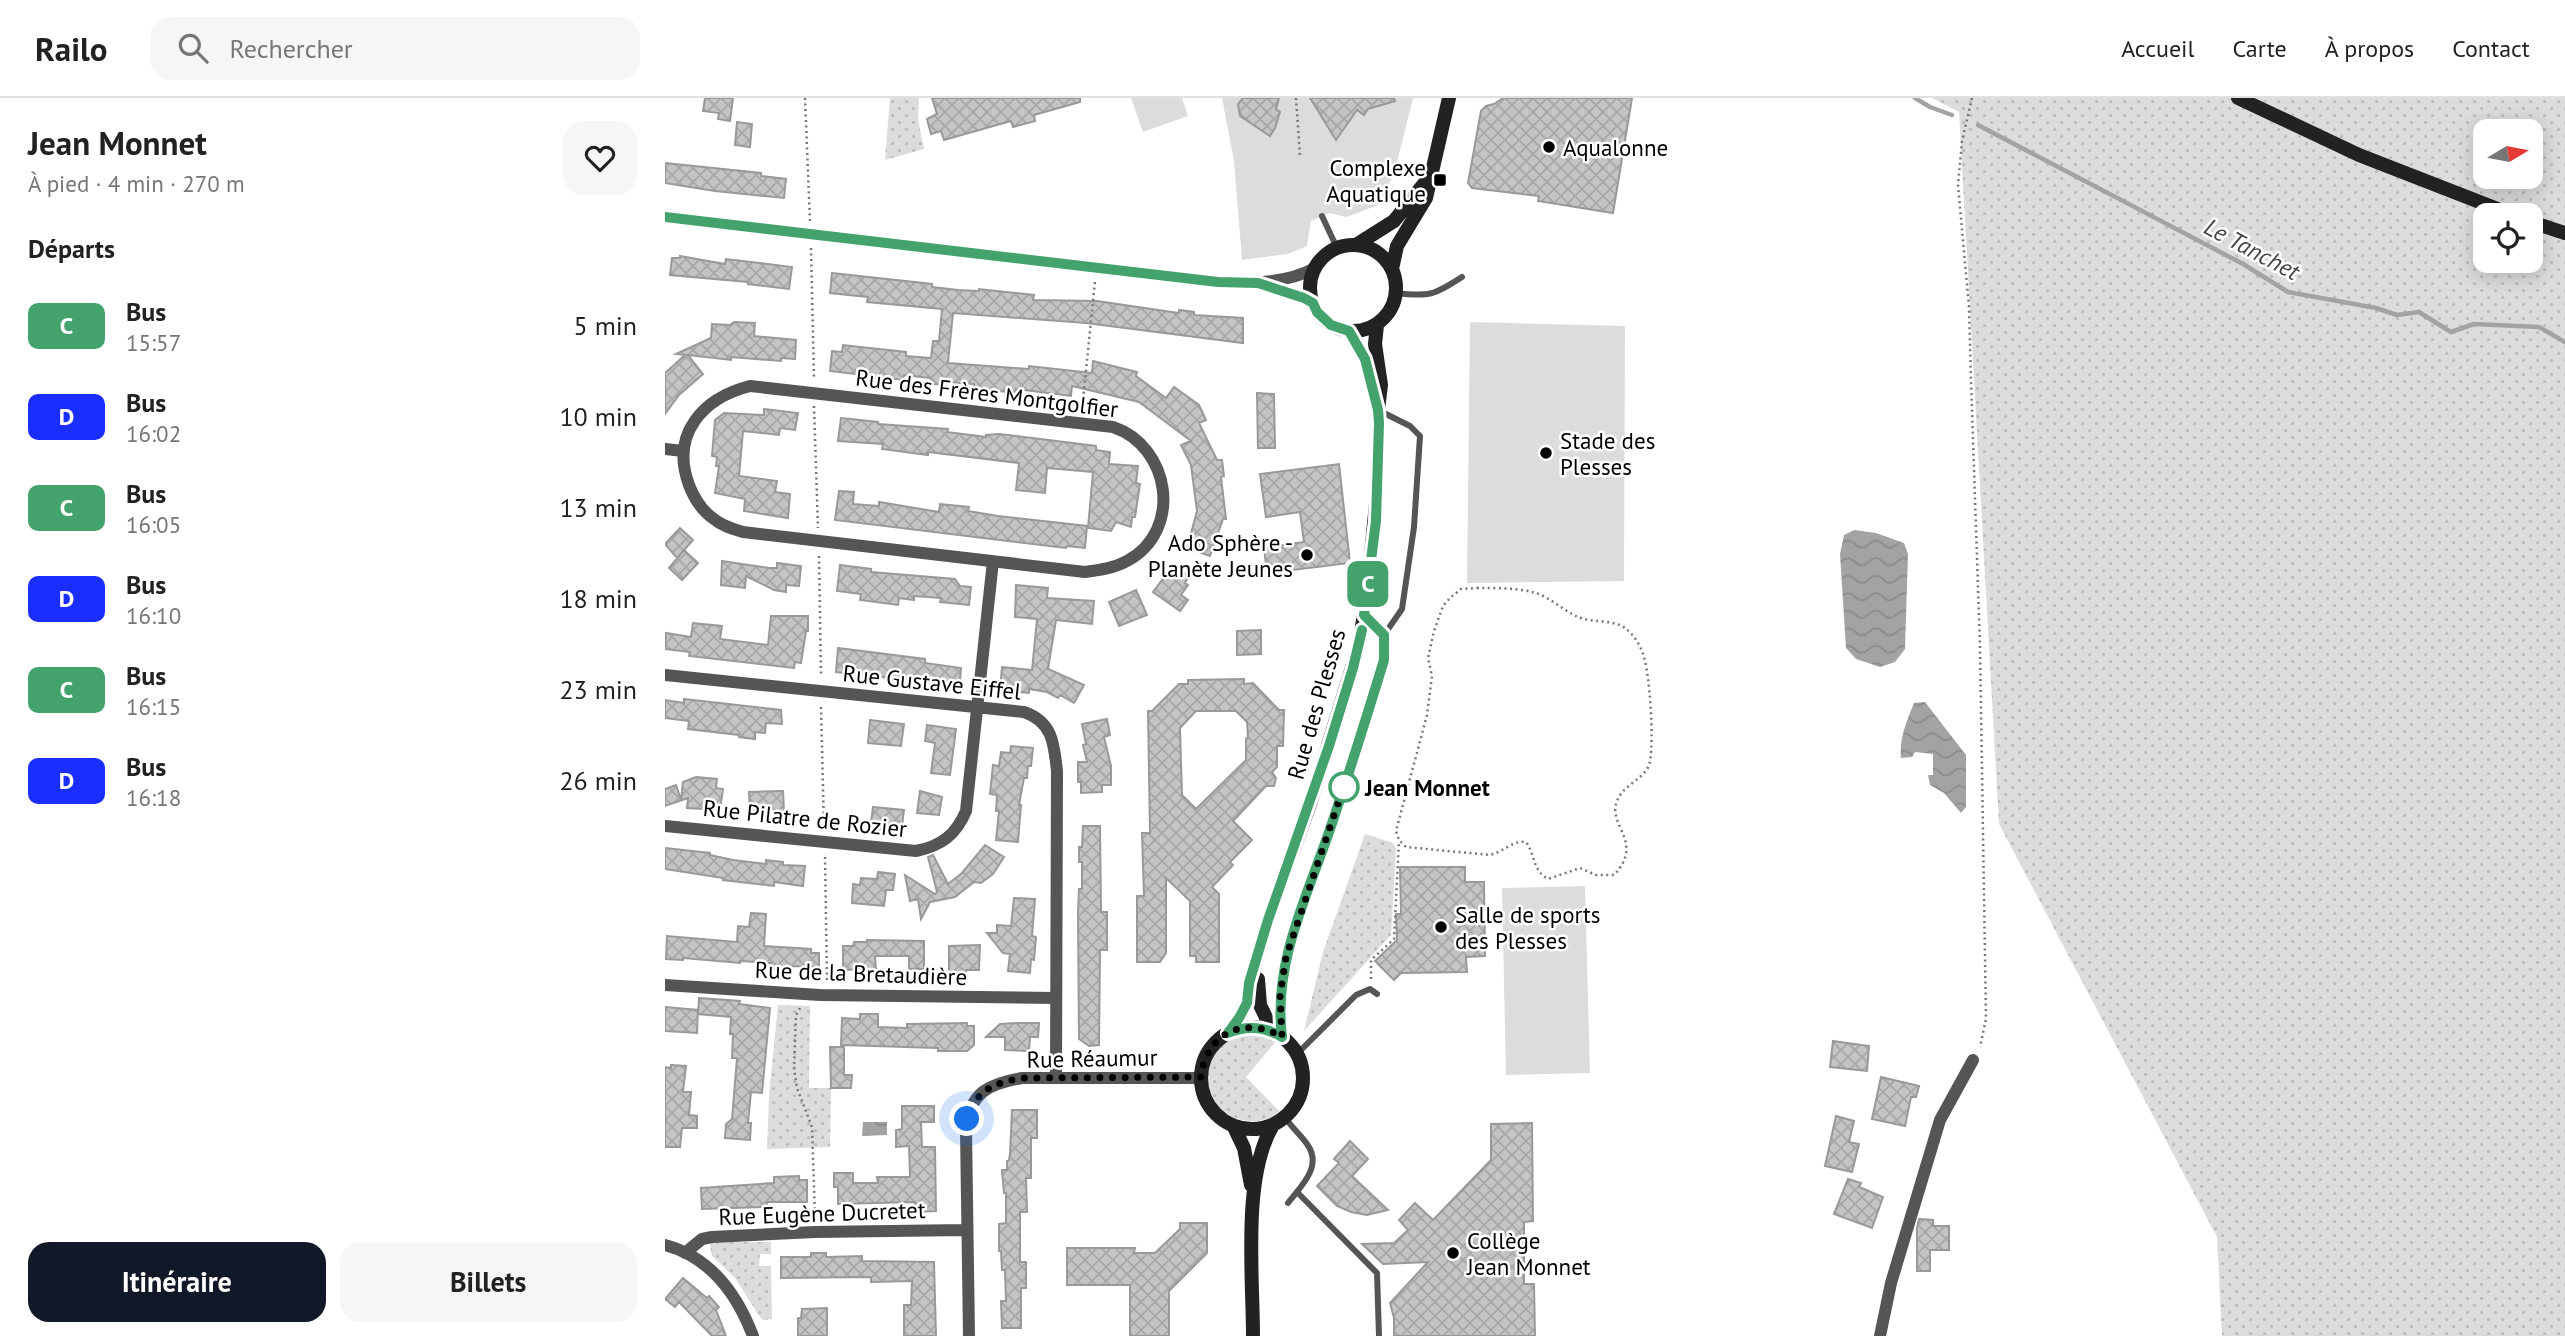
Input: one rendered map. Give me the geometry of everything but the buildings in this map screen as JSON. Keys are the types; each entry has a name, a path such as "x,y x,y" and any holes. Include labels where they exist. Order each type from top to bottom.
{"street":[{"path":"1429,178 1394,221 1356,245 1337,248 1324,256 1315,268 1310,289 1313,303 1317,312 1331,325 1349,331 1363,331 1377,325 1390,311 1396,293 1392,269 1397,246 1426,198 1449,98"},
{"path":"2238,98 2359,155 2482,203"},
{"path":"665,217 1218,282 1258,283 1298,276 1315,268"},
{"path":"2543,226 2565,233"},
{"path":"1356,245 1377,252 1392,269"},
{"path":"1258,283 1298,295 1313,303"},
{"name":"Rue des Plesses","path":"1228,1033 1244,1010 1249,983 1258,961 1268,920 1310,804 1359,645 1378,483 1378,410 1381,385 1375,344 1377,325"},
{"name":"Rue des Plesses","path":"1349,331 1365,359 1378,410"},
{"name":"Rue des Frères Montgolfier","path":"750,386 1081,422 1125,431 1150,452 1160,471 1164,492 1163,512 1156,532 1144,547 1129,560 1107,569 1085,572 758,534 726,526 713,519 701,507 693,494 683,464 688,432 705,409 717,398 750,386"},
{"path":"665,449 683,451"},
{"name":"Rue Pilatre de Rozier","path":"665,826 902,850 916,850 940,844 953,834 966,811 993,561"},
{"name":"Rue Gustave Eiffel","path":"665,675 1024,712 1042,721 1053,737 1057,771 1056,1078"},
{"name":"Rue des Plesses","path":"1258,961 1260,1006 1278,1034"},
{"name":"Rue de la Bretaudière","path":"665,985 833,996 1055,998"},
{"path":"1253,1336 1253,1194 1259,1157 1279,1121 1293,1109 1302,1088 1303,1076 1297,1054 1278,1034 1250,1027 1228,1033 1209,1052 1201,1077 1206,1101 1213,1111 1233,1125 1257,1129 1279,1121"},
{"path":"1880,1336 1891,1283 1940,1120 1973,1060"},
{"name":"Rue Réaumur","path":"969,1336 966,1130 967,1119 975,1100 983,1091 1006,1081 1022,1078 1201,1077"},
{"path":"1233,1125 1244,1148 1253,1194"},
{"name":"Rue Eugène Ducretet","path":"685,1253 702,1239 712,1237 815,1232 967,1230"},
{"path":"665,1245 701,1262 729,1289 753,1336"}],"lane":[{"path":"1322,216 1337,248"},
{"path":"1396,293 1437,293 1462,277"},
{"path":"1278,1034 1280,995 1289,946 1384,660 1384,635 1402,609 1414,527 1420,436 1410,426 1378,410"},
{"path":"1364,615 1384,635"},
{"path":"1297,1054 1356,995 1370,989 1377,994"},
{"path":"1279,1121 1307,1143 1314,1157 1313,1168 1288,1203"},
{"path":"1297,1192 1377,1273 1379,1336"}],"path":[{"path":"1296,98 1300,156"},
{"path":"1972,98 1962,142 1958,186 1969,307 1980,646 1986,1019 1982,1042 1973,1060"},
{"path":"1081,422 1096,267"},
{"path":"1370,989 1371,960 1394,939 1399,840 1397,831 1431,691 1429,646 1443,606 1461,589 1537,593 1580,618 1623,626 1635,637 1643,654 1650,722 1650,763 1616,802 1616,813 1627,847 1624,864 1614,875 1596,875 1580,868 1548,879 1538,874 1533,852 1526,842 1519,841 1500,853 1490,855 1406,848 1399,840"},
{"path":"806,1003 796,1015 794,1068 797,1088 812,1127 815,1232"}],"shaded area":[{"path":"890,98 919,98 918,119 924,149 885,160"},
{"path":"1131,98 1182,98 1188,116 1143,132"},
{"path":"1222,98 1413,98 1394,174 1378,205 1347,217 1329,213 1311,221 1307,246 1288,254 1242,260 1234,161"},
{"path":"1932,98 2565,98 2565,1336 2222,1336 2217,1237 1999,824 1959,112"},
{"name":"Stade des Plesses","path":"1470,322 1625,326 1624,581 1467,583"},
{"path":"1365,834 1393,843 1396,848 1391,935 1304,1031 1323,952"},
{"path":"1585,886 1590,1073 1506,1075 1502,888"},
{"path":"778,1005 810,1006 809,1088 831,1088 830,1147 767,1149"},
{"path":"1248,1033 1277,1040 1246,1077 1281,1113 1260,1120 1241,1120 1226,1113 1215,1101 1208,1086 1207,1070 1213,1054 1229,1039"},
{"path":"712,1242 771,1242 771,1254 760,1254 759,1266 771,1266 772,1319 763,1320 760,1317 735,1278 712,1256"}],"water":[{"path":"1854,530 1876,533 1904,543 1908,554 1905,649 1895,662 1880,667 1856,659 1846,648 1840,554 1844,535"},
{"path":"1925,702 1966,755 1966,807 1961,813 1944,793 1930,785 1928,775 1933,775 1933,754 1915,752 1912,757 1901,758 1902,737 1914,703"},
{"path":"863,1122 887,1122 887,1135 862,1136"}],"waterway":[{"name":"Le Tanchet","path":"1915,98 1952,115"},
{"name":"Le Tanchet","path":"1978,125 2243,264 2288,292 2376,308 2397,315 2419,312 2451,332 2474,324 2539,327 2565,342"}],"bus line":[{"name":"C","path":"665,217 1218,282 1258,283 1298,295 1313,303 1317,312 1331,325 1349,331 1365,359 1378,410 1376,521 1364,615 1384,635 1384,660 1286,957 1280,995 1282,1037 1258,1027 1242,1028 1228,1033 1247,1003 1249,983 1258,961 1263,934 1329,746 1362,630"}],"place":[{"name":"Aqualonne","path":"1549,147"},
{"name":"Complexe Aquatique","path":"1440,180"},
{"name":"Stade des Plesses","path":"1546,453"},
{"name":"Ado Sphère - Planète Jeunes","path":"1307,555"},
{"name":"Jean Monnet","path":"1344,787"},
{"name":"Salle de sports des Plesses","path":"1441,927"},
{"name":"Collège Jean Monnet","path":"1453,1253"}],"route":[{"path":"967,1119 971,1107 983,1091 1006,1081 1022,1078 1201,1077 1209,1052 1214,1044 1228,1033 1242,1028 1258,1027 1282,1037 1280,995 1286,957 1347,777 1344,787"}]}
